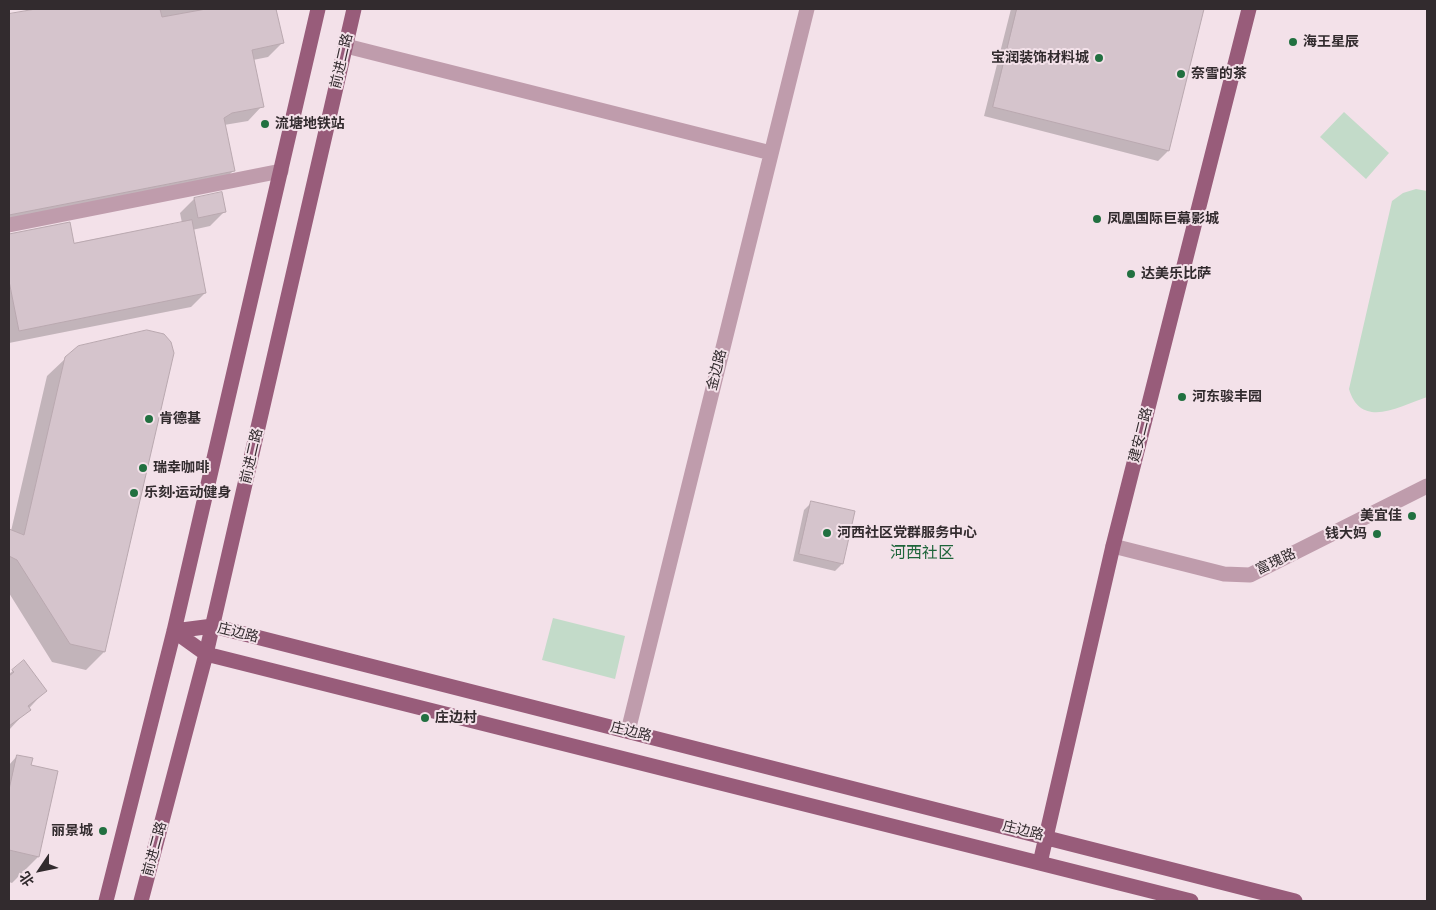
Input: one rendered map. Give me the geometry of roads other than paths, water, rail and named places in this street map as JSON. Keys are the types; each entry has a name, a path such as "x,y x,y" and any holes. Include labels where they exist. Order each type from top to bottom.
{"main road":[{"path":"106,901 174,631 318,9"},
{"name":"前进二路","path":"141,901 206,654 354,9"},
{"name":"建安二路","path":"1040,863 1112,546 1248,9"},
{"name":"庄边路","path":"174,631 212,626 1295,901"},
{"name":"庄边路","path":"174,631 206,654 1191,901"}],"street":[{"name":"金边路","path":"628,731 807,9"},
{"path":"346,46 771,153"},
{"path":"9,225 281,171"},
{"name":"富瑰路","path":"1112,546 1224,574 1250,574 1427,486"}],"place":[{"name":"海王星辰","path":"1293,42"},
{"name":"宝润装饰材料城","path":"1099,58"},
{"name":"奈雪的茶","path":"1181,74"},
{"name":"流塘地铁站","path":"265,124"},
{"name":"凤凰国际巨幕影城","path":"1097,219"},
{"name":"达美乐比萨","path":"1131,274"},
{"name":"河东骏丰园","path":"1182,397"},
{"name":"肯德基","path":"149,419"},
{"name":"瑞幸咖啡","path":"143,468"},
{"name":"乐刻·运动健身","path":"134,493"},
{"name":"美宜佳","path":"1412,516"},
{"name":"河西社区党群服务中心","path":"827,533"},
{"name":"钱大妈","path":"1377,534"},
{"name":"庄边村","path":"425,718"},
{"name":"丽景城","path":"103,831"}],"district":[{"name":"河西社区","path":"922,554"}]}
